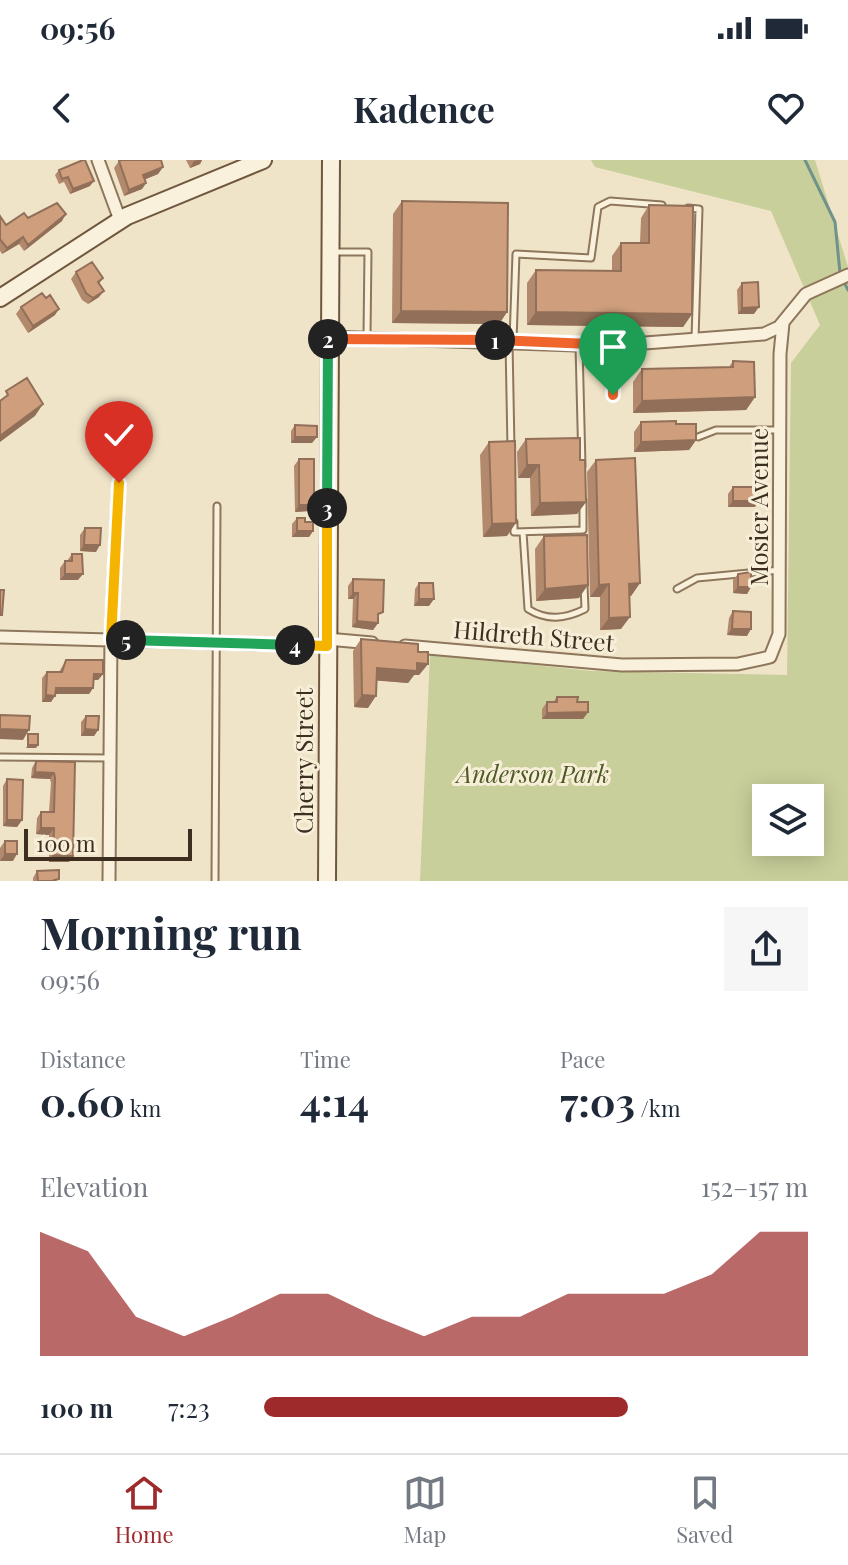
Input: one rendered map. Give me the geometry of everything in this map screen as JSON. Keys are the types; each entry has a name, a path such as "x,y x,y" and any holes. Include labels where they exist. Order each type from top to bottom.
{"street":[{"path":"98,160 120,220"},
{"name":"Cherry Street","path":"327,881 331,160"},
{"path":"0,298 120,220 258,161"},
{"path":"328,337 614,345 764,334 783,323 806,294 848,275"},
{"name":"Mosier Avenue","path":"738,664 765,660 775,648 779,634 783,323"},
{"path":"109,881 111,639 119,483"},
{"path":"0,637 382,644"},
{"name":"Hildreth Street","path":"396,645 622,665 738,664"}],"lane":[{"path":"511,452 511,341 516,254 591,258 598,207 610,201 670,206"},
{"path":"684,208 699,209 695,339"},
{"path":"329,251 368,252 367,338"},
{"path":"579,345 582,472"},
{"path":"613,395 614,345"},
{"path":"698,437 716,430 780,430"},
{"path":"582,487 584,546"},
{"path":"215,881 217,506"},
{"path":"513,516 514,532 583,530"},
{"path":"523,532 528,609 541,617 569,617 585,609 584,577"},
{"path":"677,589 697,578 781,570"},
{"path":"0,757 110,758"}],"green space":[{"name":"Anderson Park","path":"591,160 815,160 848,267 848,881 420,881 430,654 591,671 787,675 791,363 820,325 771,211 595,167"}],"building":[{"path":"83,160 94,181 73,189 68,177 62,179 59,170"},
{"path":"161,160 163,167 143,175 146,183 129,190 119,161"},
{"path":"402,201 508,203 507,312 401,311"},
{"path":"57,203 66,214 28,245 23,237 7,248 0,239 0,216 6,225 24,213 28,218"},
{"path":"649,205 693,206 692,314 536,312 536,270 621,271 621,243 649,243"},
{"path":"92,262 103,278 98,282 104,291 93,298 86,293 76,272"},
{"path":"758,282 759,307 742,308 742,283"},
{"path":"42,293 46,298 50,295 59,309 33,326 21,307"},
{"path":"733,361 754,362 755,397 642,401 642,369 733,367"},
{"path":"27,378 43,404 0,436 0,401 8,395 6,391"},
{"path":"676,421 676,424 696,424 696,440 641,442 641,422"},
{"path":"295,425 317,426 317,437 295,437"},
{"path":"580,438 580,460 585,460 586,502 540,503 539,465 527,465 526,439"},
{"path":"515,441 516,523 492,524 489,442"},
{"path":"635,458 640,583 629,584 630,617 609,618 609,584 599,585 596,460"},
{"path":"299,459 314,459 314,505 299,505"},
{"path":"733,487 759,487 759,501 733,501"},
{"path":"297,518 313,522 313,531 297,531"},
{"path":"85,528 101,528 100,545 84,545"},
{"path":"587,535 588,585 545,589 544,536"},
{"path":"72,554 82,554 83,574 65,574 65,561 72,561"},
{"path":"751,572 751,587 738,587 738,574"},
{"path":"353,579 384,580 383,612 378,614 378,623 357,621 358,593 353,593"},
{"path":"419,583 433,583 434,599 419,599"},
{"path":"0,590 4,590 2,615 0,615"},
{"path":"733,611 751,612 751,629 732,629"},
{"path":"361,639 418,644 418,652 428,652 428,664 417,663 417,671 377,668 376,696 362,695"},
{"path":"66,660 103,660 103,674 94,674 93,688 56,688 55,696 46,695 47,672 62,672"},
{"path":"557,697 578,697 577,702 588,702 588,712 547,713 547,702 557,702"},
{"path":"0,715 30,716 29,730 0,729"},
{"path":"86,716 99,716 98,730 85,729"},
{"path":"28,734 38,734 38,745 28,745"},
{"path":"36,761 75,762 73,856 53,855 54,828 41,828 41,812 54,812 55,777 54,773 35,772"},
{"path":"7,779 23,780 22,820 7,820"},
{"path":"5,841 17,841 17,854 5,854"},
{"path":"59,870 59,879 38,881 37,871"}],"waterway":[{"path":"805,160 835,222 840,273"},
{"path":"843,280 848,290"}],"route":[{"path":"119,483 115,508 111,639 327,646 328,337 614,345 613,395"}]}
